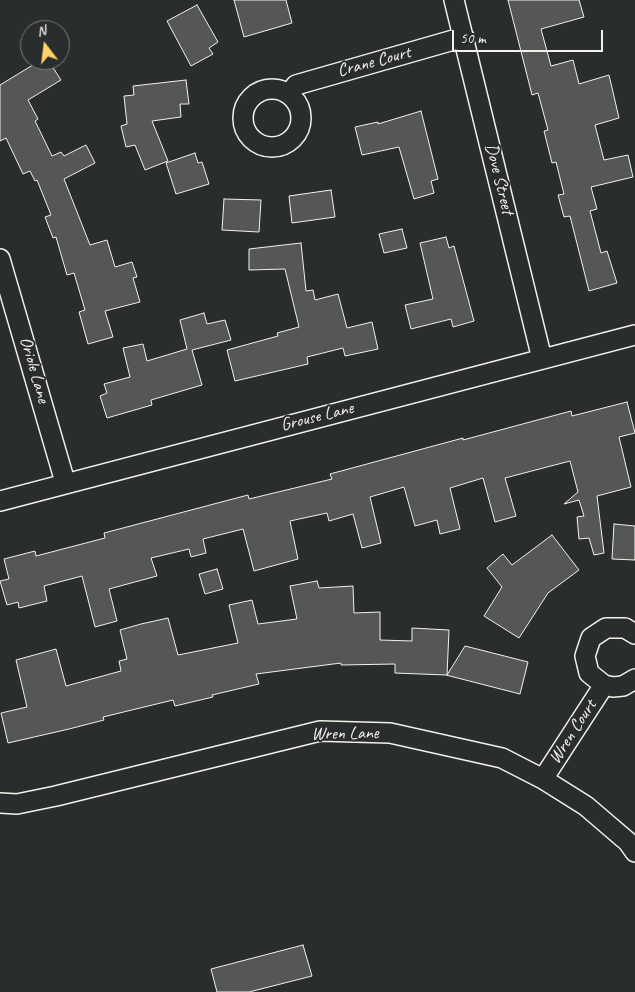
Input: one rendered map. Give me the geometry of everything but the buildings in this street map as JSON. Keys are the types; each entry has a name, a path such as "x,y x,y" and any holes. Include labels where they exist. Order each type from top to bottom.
{"street":[{"name":"Dove Street","path":"454,0 542,359"},
{"name":"Crane Court","path":"289,94 296,85 464,37"},
{"name":"Oriole Lane","path":"0,259 65,482"},
{"name":"Grouse Lane","path":"0,501 65,482 635,335"},
{"name":"Wren Court","path":"635,634 625,628 616,626 606,628 591,638 586,646 586,665 589,674 604,685 613,687 623,686 635,679"},
{"name":"Wren Court","path":"543,779 604,685"},
{"name":"Wren Lane","path":"0,803 18,804 56,796 320,730 390,733 502,758 543,779 586,806 628,842 635,852"}]}
